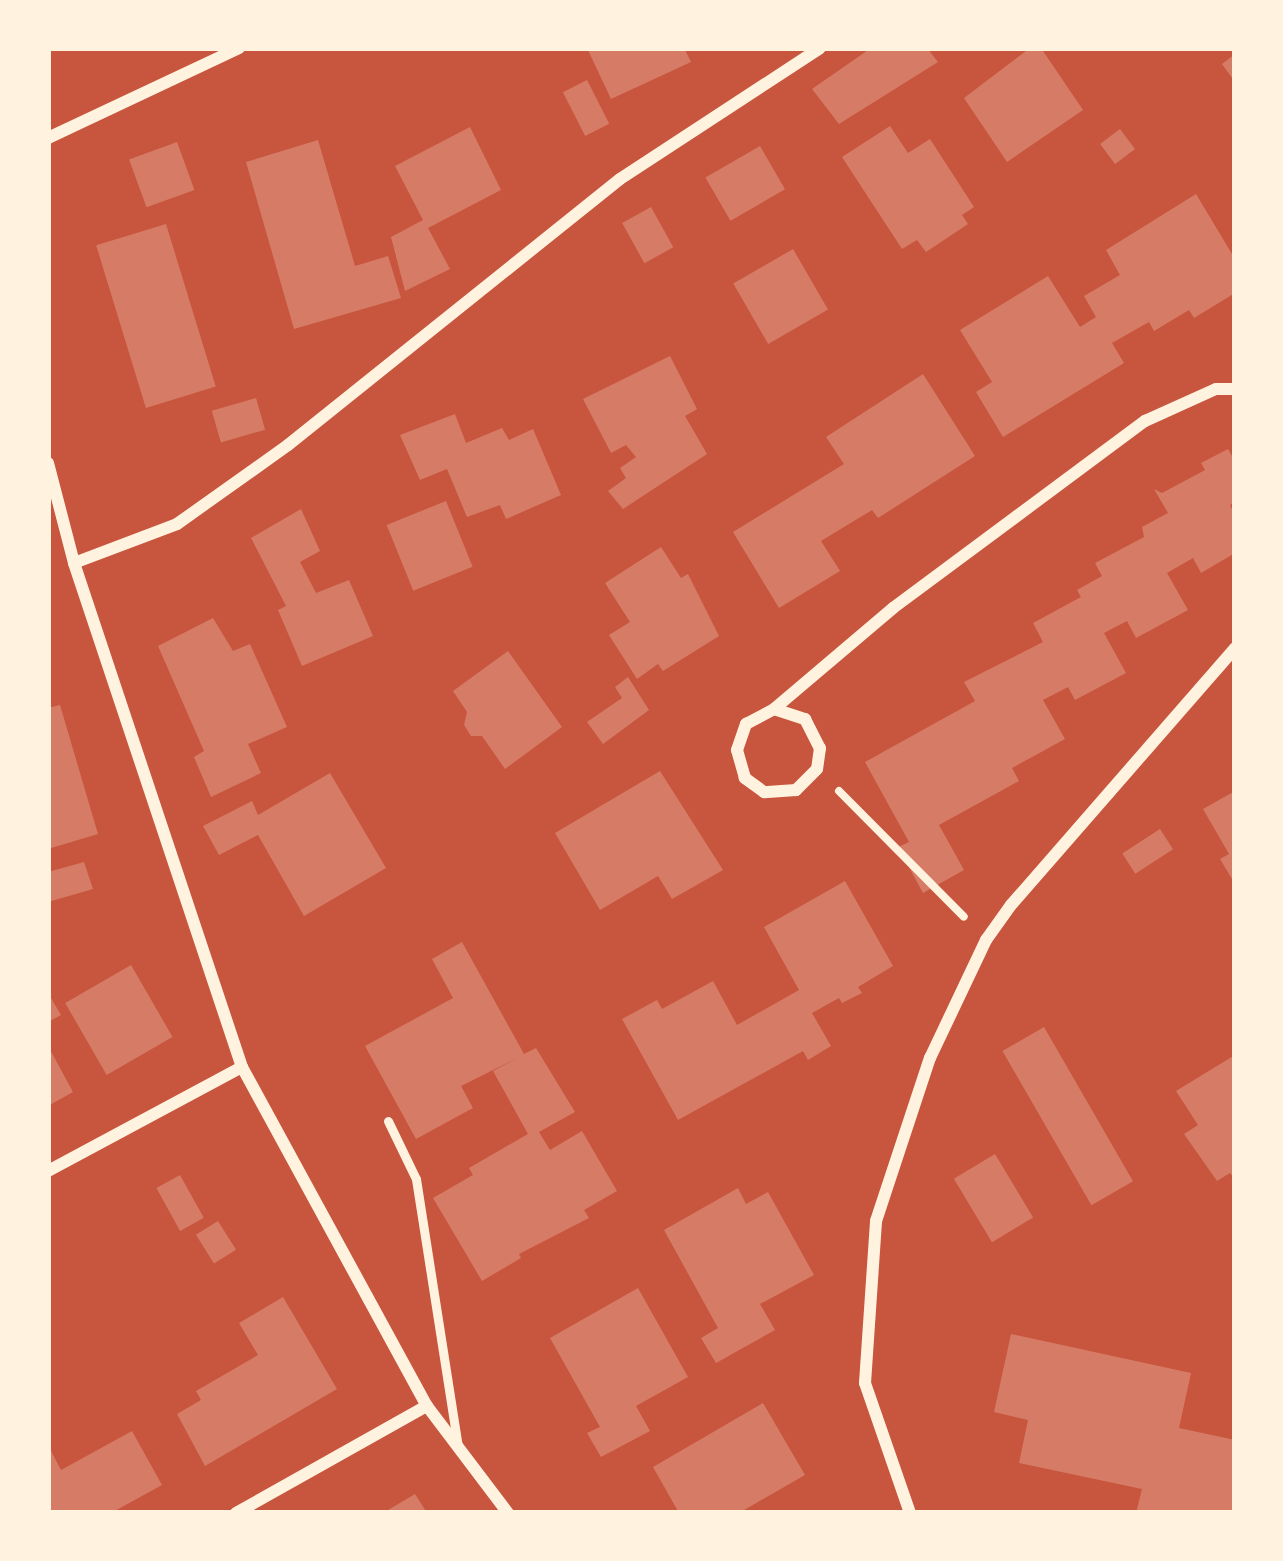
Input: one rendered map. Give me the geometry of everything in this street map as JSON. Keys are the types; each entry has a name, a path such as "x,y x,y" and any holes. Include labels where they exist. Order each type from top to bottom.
{"street":[{"path":"48,138 239,48"},
{"path":"74,563 177,524 288,445 620,178 820,48"},
{"path":"774,710 805,719 820,748 817,769 796,790 764,792 745,778 737,750 746,724 774,710 892,608 1144,421 1216,389 1235,388"},
{"path":"48,463 74,563 242,1066 427,1406 508,1513"},
{"path":"910,1513 865,1383 876,1221 930,1058 986,940 1080,822 1235,648"},
{"path":"48,1171 242,1066"},
{"path":"236,1513 427,1406"}],"lane":[{"path":"388,1121 416,1179 459,1451"}],"path":[{"path":"817,769 986,940"}],"building":[{"path":"587,48 684,48 691,62 611,99"},
{"path":"871,48 927,48 938,62 839,124 812,89"},
{"path":"1030,48 1041,48 1083,110 1007,162 964,98"},
{"path":"1235,54 1235,82 1222,64"},
{"path":"587,80 609,124 585,136 563,92"},
{"path":"890,126 908,153 930,139 974,207 962,215 968,224 926,252 917,240 902,249 842,157"},
{"path":"470,127 501,190 428,228 450,269 405,291 391,237 423,220 395,166"},
{"path":"1120,129 1135,149 1115,164 1100,144"},
{"path":"318,140 355,266 388,256 401,298 294,329 246,162"},
{"path":"177,142 194,190 147,207 129,159"},
{"path":"760,146 785,189 730,221 705,178"},
{"path":"1196,194 1235,259 1235,293 1194,318 1189,310 1154,331 1149,322 1112,343 1124,363 1003,437 976,392 992,382 960,330 1048,276 1080,327 1096,317 1084,296 1120,275 1106,250"},
{"path":"651,207 673,247 644,263 622,223"},
{"path":"166,224 216,387 146,408 96,245"},
{"path":"793,249 828,310 768,344 733,284"},
{"path":"670,356 697,409 685,416 707,454 623,509 608,491 626,478 620,468 636,457 626,445 611,453 583,399"},
{"path":"923,374 975,456 878,518 872,510 821,541 840,571 779,608 733,532 844,464 826,437"},
{"path":"256,398 265,430 221,442 212,411"},
{"path":"455,414 466,443 502,428 509,440 533,429 561,495 506,519 500,505 467,517 447,469 420,480 400,435"},
{"path":"1228,449 1235,461 1235,502 1230,505 1235,515 1235,553 1201,573 1193,558 1167,573 1188,610 1136,638 1127,621 1104,633 1126,673 1075,700 1068,687 1043,700 1065,739 1012,768 1019,781 939,825 964,870 923,893 898,847 909,842 865,762 975,701 964,682 1043,642 1033,623 1081,597 1077,590 1102,576 1095,563 1144,537 1142,527 1168,513 1154,489 1162,493 1205,470 1201,463"},
{"path":"446,501 473,567 413,591 387,525"},
{"path":"301,509 320,551 300,562 316,593 349,580 373,636 302,666 278,610 286,606 251,538"},
{"path":"661,547 681,578 688,574 719,636 663,671 658,664 637,679 609,635 630,622 605,583"},
{"path":"213,618 233,651 250,644 287,727 248,744 261,773 211,797 194,757 204,751 158,646"},
{"path":"508,651 562,727 505,769 482,736 471,736 464,725 467,712 453,691"},
{"path":"628,677 649,710 603,744 587,722 622,698 615,687"},
{"path":"60,705 98,834 48,849 48,708"},
{"path":"660,771 723,870 672,899 658,876 600,910 555,833"},
{"path":"330,773 386,868 304,916 258,835 219,855 203,826 252,801 258,815"},
{"path":"1235,791 1235,884 1220,859 1229,854 1203,809"},
{"path":"1160,829 1173,849 1135,874 1122,854"},
{"path":"84,862 93,889 48,902 48,872"},
{"path":"845,881 893,966 858,987 862,993 842,1003 839,998 812,1013 831,1046 808,1060 803,1051 678,1120 622,1019 657,1000 662,1009 713,981 737,1025 799,990 764,927"},
{"path":"462,942 524,1054 536,1048 575,1112 539,1132 550,1150 582,1131 617,1191 584,1210 589,1218 519,1254 521,1258 482,1281 433,1198 473,1175 469,1168 528,1134 493,1071 519,1057 461,1086 473,1108 416,1139 365,1046 453,998 432,959"},
{"path":"131,965 172,1037 107,1075 65,1003"},
{"path":"48,993 61,1015 48,1022"},
{"path":"1044,1027 1133,1181 1091,1205 1002,1051"},
{"path":"48,1046 73,1092 48,1106"},
{"path":"1235,1055 1235,1179 1230,1173 1217,1181 1184,1134 1198,1125 1176,1091"},
{"path":"995,1154 1033,1217 992,1242 954,1179"},
{"path":"180,1175 204,1218 180,1231 156,1188"},
{"path":"738,1188 746,1204 768,1192 814,1275 760,1304 775,1330 716,1363 701,1338 718,1328 664,1230"},
{"path":"218,1221 236,1250 214,1264 196,1235"},
{"path":"638,1288 688,1377 636,1406 650,1431 601,1457 587,1433 600,1427 550,1338"},
{"path":"283,1297 337,1389 205,1466 177,1414 201,1400 196,1391 258,1355 239,1323"},
{"path":"1011,1334 1191,1373 1179,1428 1235,1440 1235,1513 1136,1513 1142,1489 1019,1463 1028,1420 994,1412"},
{"path":"763,1403 805,1475 739,1513 679,1513 653,1467"},
{"path":"132,1431 162,1485 111,1513 48,1513 48,1445 61,1470"},
{"path":"415,1494 427,1513 383,1513"}]}
